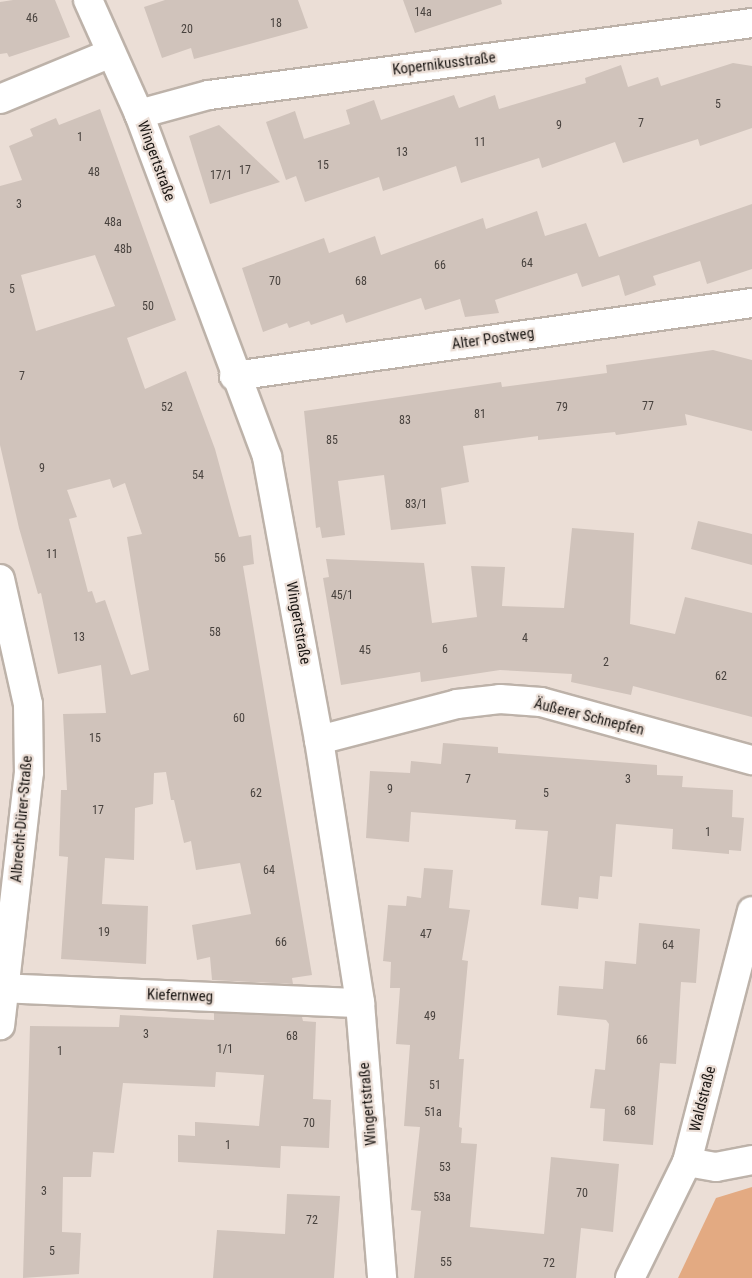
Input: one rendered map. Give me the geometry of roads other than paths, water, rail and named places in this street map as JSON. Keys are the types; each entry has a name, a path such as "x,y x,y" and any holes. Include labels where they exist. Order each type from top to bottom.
{"street":[{"name":"Wingertstraße","path":"88,0 139,114 234,376 267,457 319,740 360,1003 382,1278"},
{"name":"Kopernikusstraße","path":"139,114 208,95 752,23"},
{"path":"0,99 111,52"},
{"name":"Alter Postweg","path":"234,376 752,303"},
{"name":"Albrecht-Dürer-Straße","path":"0,579 28,704 29,772 1,988 0,1025"},
{"name":"Äußerer Schnepfen","path":"319,740 457,704 500,699 542,702 752,760"},
{"name":"Waldstraße","path":"630,1278 687,1162 752,911"},
{"name":"Kiefernweg","path":"1,988 360,1003"},
{"path":"687,1162 716,1167 752,1160"}]}
